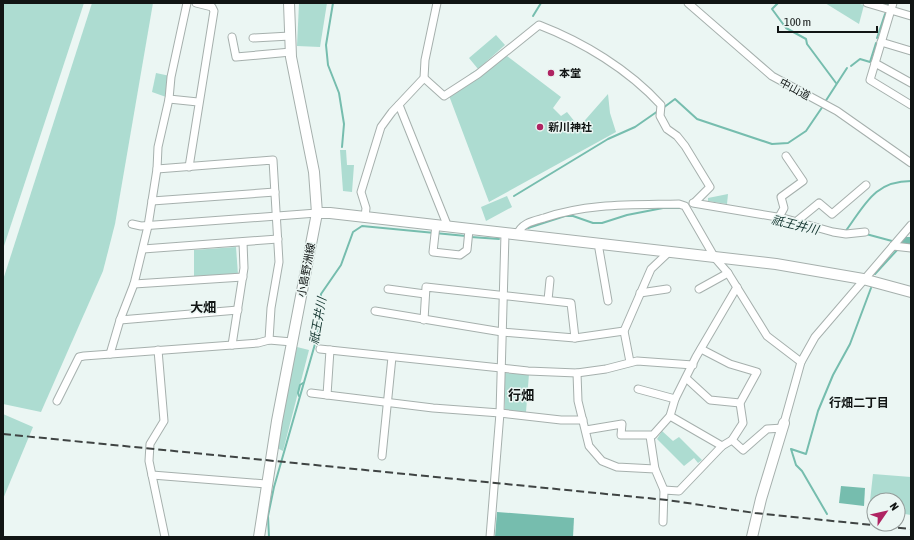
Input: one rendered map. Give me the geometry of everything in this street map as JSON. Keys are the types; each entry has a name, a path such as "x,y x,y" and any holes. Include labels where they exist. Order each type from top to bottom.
{"street":[{"path":"110,354 120,320 134,284 143,249 158,169 158,147 169,99 171,77 187,3"},
{"path":"189,167 198,102 214,12 212,7 196,3"},
{"name":"小島野洲線","path":"259,537 266,484 316,213 314,172 291,52 290,3"},
{"path":"365,217 366,208 362,192 381,127 392,112 424,78 425,60 437,3"},
{"name":"中山道","path":"688,3 772,76 837,111 911,163"},
{"path":"867,3 911,16"},
{"path":"893,3 870,80 911,105"},
{"path":"424,78 444,96 478,74 539,25 569,37 638,83 661,105 660,116 667,129 677,136 685,146 710,187 695,202 685,206 679,204 618,204 569,210 525,224 517,235"},
{"path":"253,38 290,36"},
{"path":"232,38 236,57 291,52"},
{"path":"881,42 911,51"},
{"path":"875,63 911,83"},
{"path":"169,99 198,102"},
{"path":"399,105 448,227"},
{"path":"779,217 784,208 781,198 803,181 786,156"},
{"path":"158,169 273,160 279,262 271,308 269,340"},
{"path":"797,221 819,203 832,214 866,186"},
{"path":"152,201 275,192"},
{"path":"695,202 779,217 833,232 846,234 865,232"},
{"path":"685,206 715,258 728,273 767,336 801,362"},
{"path":"132,224 148,226 316,213 365,217 435,231 448,227 468,234 517,235 776,264 864,279 911,292"},
{"path":"752,537 761,499 784,425 801,362 815,337 864,279 897,246 911,225"},
{"path":"435,231 433,252 460,255 467,250 468,234"},
{"path":"490,537 500,413 506,234"},
{"path":"143,249 278,239"},
{"path":"232,345 244,268 243,242"},
{"path":"897,246 911,248"},
{"path":"599,249 608,301"},
{"path":"630,362 624,331 651,269 669,252"},
{"path":"699,289 728,273"},
{"path":"134,284 243,277"},
{"path":"548,300 550,280"},
{"path":"424,320 426,287 503,294 571,303 575,338"},
{"path":"586,430 622,424 621,436 650,436 655,433 663,422 670,416 675,399 701,348 737,287"},
{"path":"388,289 425,294"},
{"path":"640,293 667,289"},
{"path":"120,320 238,310"},
{"path":"375,312 502,332 575,338 624,331"},
{"path":"57,401 79,357 232,345 269,340 292,342"},
{"path":"320,348 501,368 577,373 606,370 637,361 692,366"},
{"path":"664,490 679,490 722,446 732,440 743,423 740,403 757,372 730,364 701,348"},
{"path":"158,350 164,421 150,444 150,461 165,537"},
{"path":"327,395 330,350"},
{"path":"382,456 392,357"},
{"path":"577,373 578,401 589,446 602,461 617,467 656,470"},
{"path":"686,378 710,400 740,403"},
{"path":"638,389 675,399"},
{"path":"311,393 388,403 561,420 583,420"},
{"path":"670,416 722,446"},
{"path":"732,440 742,450 766,429 784,425"},
{"path":"650,436 656,470 664,490 663,522"},
{"path":"152,475 266,484"}],"shaded area":[{"path":"3,3 84,3 3,249"},
{"path":"92,3 153,3 115,224 103,271 41,412 3,404 3,280"},
{"path":"299,3 327,3 320,47 297,46"},
{"path":"825,3 856,3 864,5 859,24"},
{"path":"496,35 505,45 478,69 469,58"},
{"name":"新川神社","path":"507,56 561,97 553,108 561,116 567,112 579,127 608,94 610,113 616,132 489,202 448,93 471,73"},
{"path":"156,73 170,76 166,97 152,92"},
{"path":"340,150 346,150 347,165 354,165 352,192 343,191"},
{"path":"728,194 727,204 708,201 708,198"},
{"path":"507,196 512,207 486,221 481,207"},
{"path":"236,247 238,275 194,276 194,250"},
{"path":"297,347 309,350 283,451 275,447"},
{"path":"505,373 529,374 526,412 505,410"},
{"path":"3,414 33,427 3,499"},
{"path":"662,431 673,441 679,437 702,460 698,463 694,458 684,466 657,439"},
{"path":"873,474 911,477 911,515 906,514 906,492 871,492"},
{"path":"841,486 865,488 864,506 839,503"},
{"path":"497,512 574,518 573,537 495,537"}],"waterway":[{"path":"333,3 326,45 328,65 339,93 344,124 342,147"},
{"path":"533,16 541,3"},
{"path":"778,3 772,9 786,28 806,39 807,44 836,83"},
{"path":"877,38 885,14"},
{"path":"851,66 860,59 870,62 876,43"},
{"path":"825,102 847,68"},
{"path":"663,108 675,99 697,119 772,144 788,143 806,131 823,106"},
{"path":"514,196 608,139 635,127 658,111"},
{"path":"845,232 865,204 879,190 898,182 911,181"},
{"name":"祇王井川","path":"528,228 565,216 573,216 593,223 602,223 627,215 663,208 682,208"},
{"name":"祇王井川","path":"269,537 268,516 274,487 317,337 321,294 341,265 353,232 362,226 466,236"},
{"name":"祇王井川","path":"866,234 892,241"},
{"name":"祇王井川","path":"471,237 499,239"},
{"name":"祇王井川","path":"901,243 911,243"},
{"path":"875,274 898,249"},
{"path":"827,514 802,471 796,465 791,449 806,454 818,411 833,375 850,344 871,288"},
{"name":"祇王井川","path":"299,396 298,393 300,385 303,383"}],"railway":[{"path":"3,434 667,500 755,513 911,529"}],"place":[{"name":"本堂","path":"551,73"},
{"name":"新川神社","path":"540,127"}],"district":[{"name":"大畑","path":"203,307"},
{"name":"行畑","path":"521,395"},
{"name":"行畑二丁目","path":"859,403"}]}
